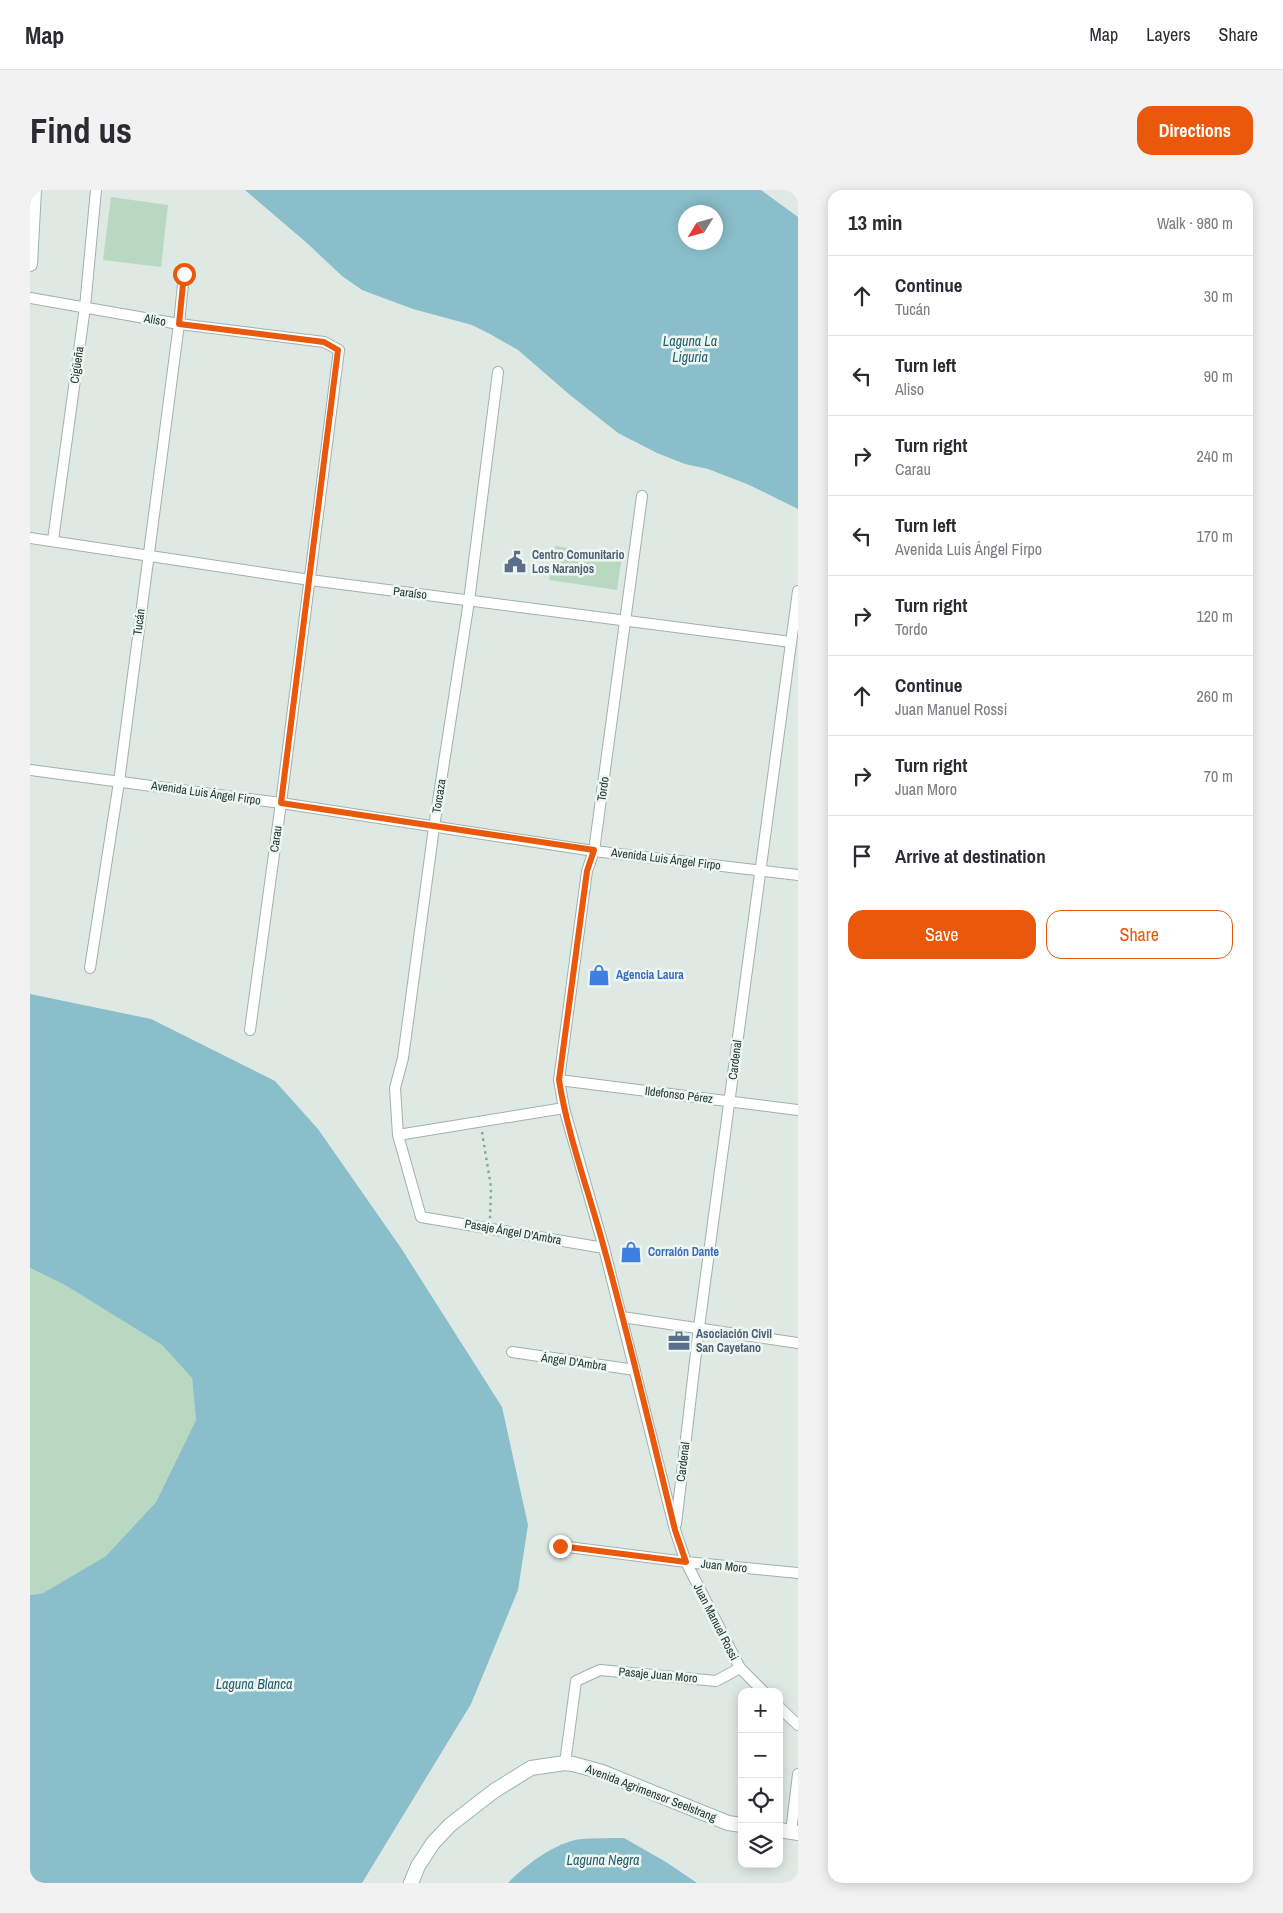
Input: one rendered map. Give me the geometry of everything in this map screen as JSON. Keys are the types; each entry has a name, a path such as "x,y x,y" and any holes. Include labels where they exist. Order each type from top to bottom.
{"street":[{"path":"30,264 34,190"},
{"name":"Cigüeña","path":"53,540 85,307 96,190"},
{"name":"Tucán","path":"90,968 119,782 184,274"},
{"name":"Aliso","path":"30,298 179,324 324,342 338,350"},
{"name":"Carau","path":"250,1030 310,580 338,350"},
{"name":"Torcaza","path":"421,1217 398,1135 395,1088 403,1058 434,827 469,600 498,372"},
{"name":"Tordo","path":"559,1080 587,871 594,850 642,496"},
{"name":"Paraíso","path":"30,538 310,580 791,642"},
{"name":"Cardenal","path":"675,1530 699,1327 798,591"},
{"name":"Avenida Luis Ángel Firpo","path":"30,770 281,803 594,850 798,875"},
{"name":"Ildefonso Pérez","path":"559,1080 798,1110"},
{"name":"Juan Manuel Rossi","path":"559,1080 564,1108 604,1248 675,1530 686,1562 740,1668 760,1688"},
{"path":"398,1135 564,1108"},
{"name":"Pasaje Ángel D'Ambra","path":"421,1217 604,1248"},
{"path":"622,1317 798,1343"},
{"name":"Ángel D'Ambra","path":"512,1352 635,1370"},
{"name":"Juan Moro","path":"560,1546 686,1562 798,1573"},
{"name":"Pasaje Juan Moro","path":"565,1763 576,1681 600,1670 716,1681 740,1668"},
{"path":"783,1711 798,1725"},
{"name":"Avenida Agrimensor Seelstrang","path":"411,1883 418,1866 434,1843 450,1825 494,1791 531,1768 565,1763 602,1772 689,1809 728,1823 738,1824"},
{"path":"789,1832 798,1774"}],"path":[{"path":"480,1121 491,1187 490,1228"}],"green space":[{"path":"111,197 168,205 161,267 103,260"},
{"path":"555,546 622,556 617,590 549,580"},
{"path":"30,1268 65,1285 162,1345 192,1378 196,1420 156,1502 106,1556 43,1593 30,1595"}],"water":[{"name":"Laguna La Liguria","path":"245,190 761,190 798,217 798,509 747,484 657,453 618,433 518,350 490,334 472,325 413,309 362,290 342,276"},
{"name":"Laguna Blanca","path":"30,994 151,1019 275,1081 318,1129 401,1248 502,1407 528,1525 518,1590 471,1704 362,1883 30,1883 30,1595 43,1593 106,1556 156,1502 196,1420 192,1378 162,1345 65,1285 30,1268"},
{"name":"Laguna Negra","path":"597,1838 624,1838 666,1862 697,1883 508,1883 523,1869 551,1849 571,1841"}],"place":[{"name":"Centro Comunitario Los Naranjos","path":"515,562"},
{"name":"Agencia Laura","path":"599,975"},
{"name":"Corralón Dante","path":"631,1252"},
{"name":"Asociación Civil San Cayetano","path":"679,1341"}],"route":[{"path":"184,274 179,324 324,342 338,350 281,803 594,850 587,871 559,1080 564,1108 604,1248 675,1530 686,1562 560,1546"}]}
